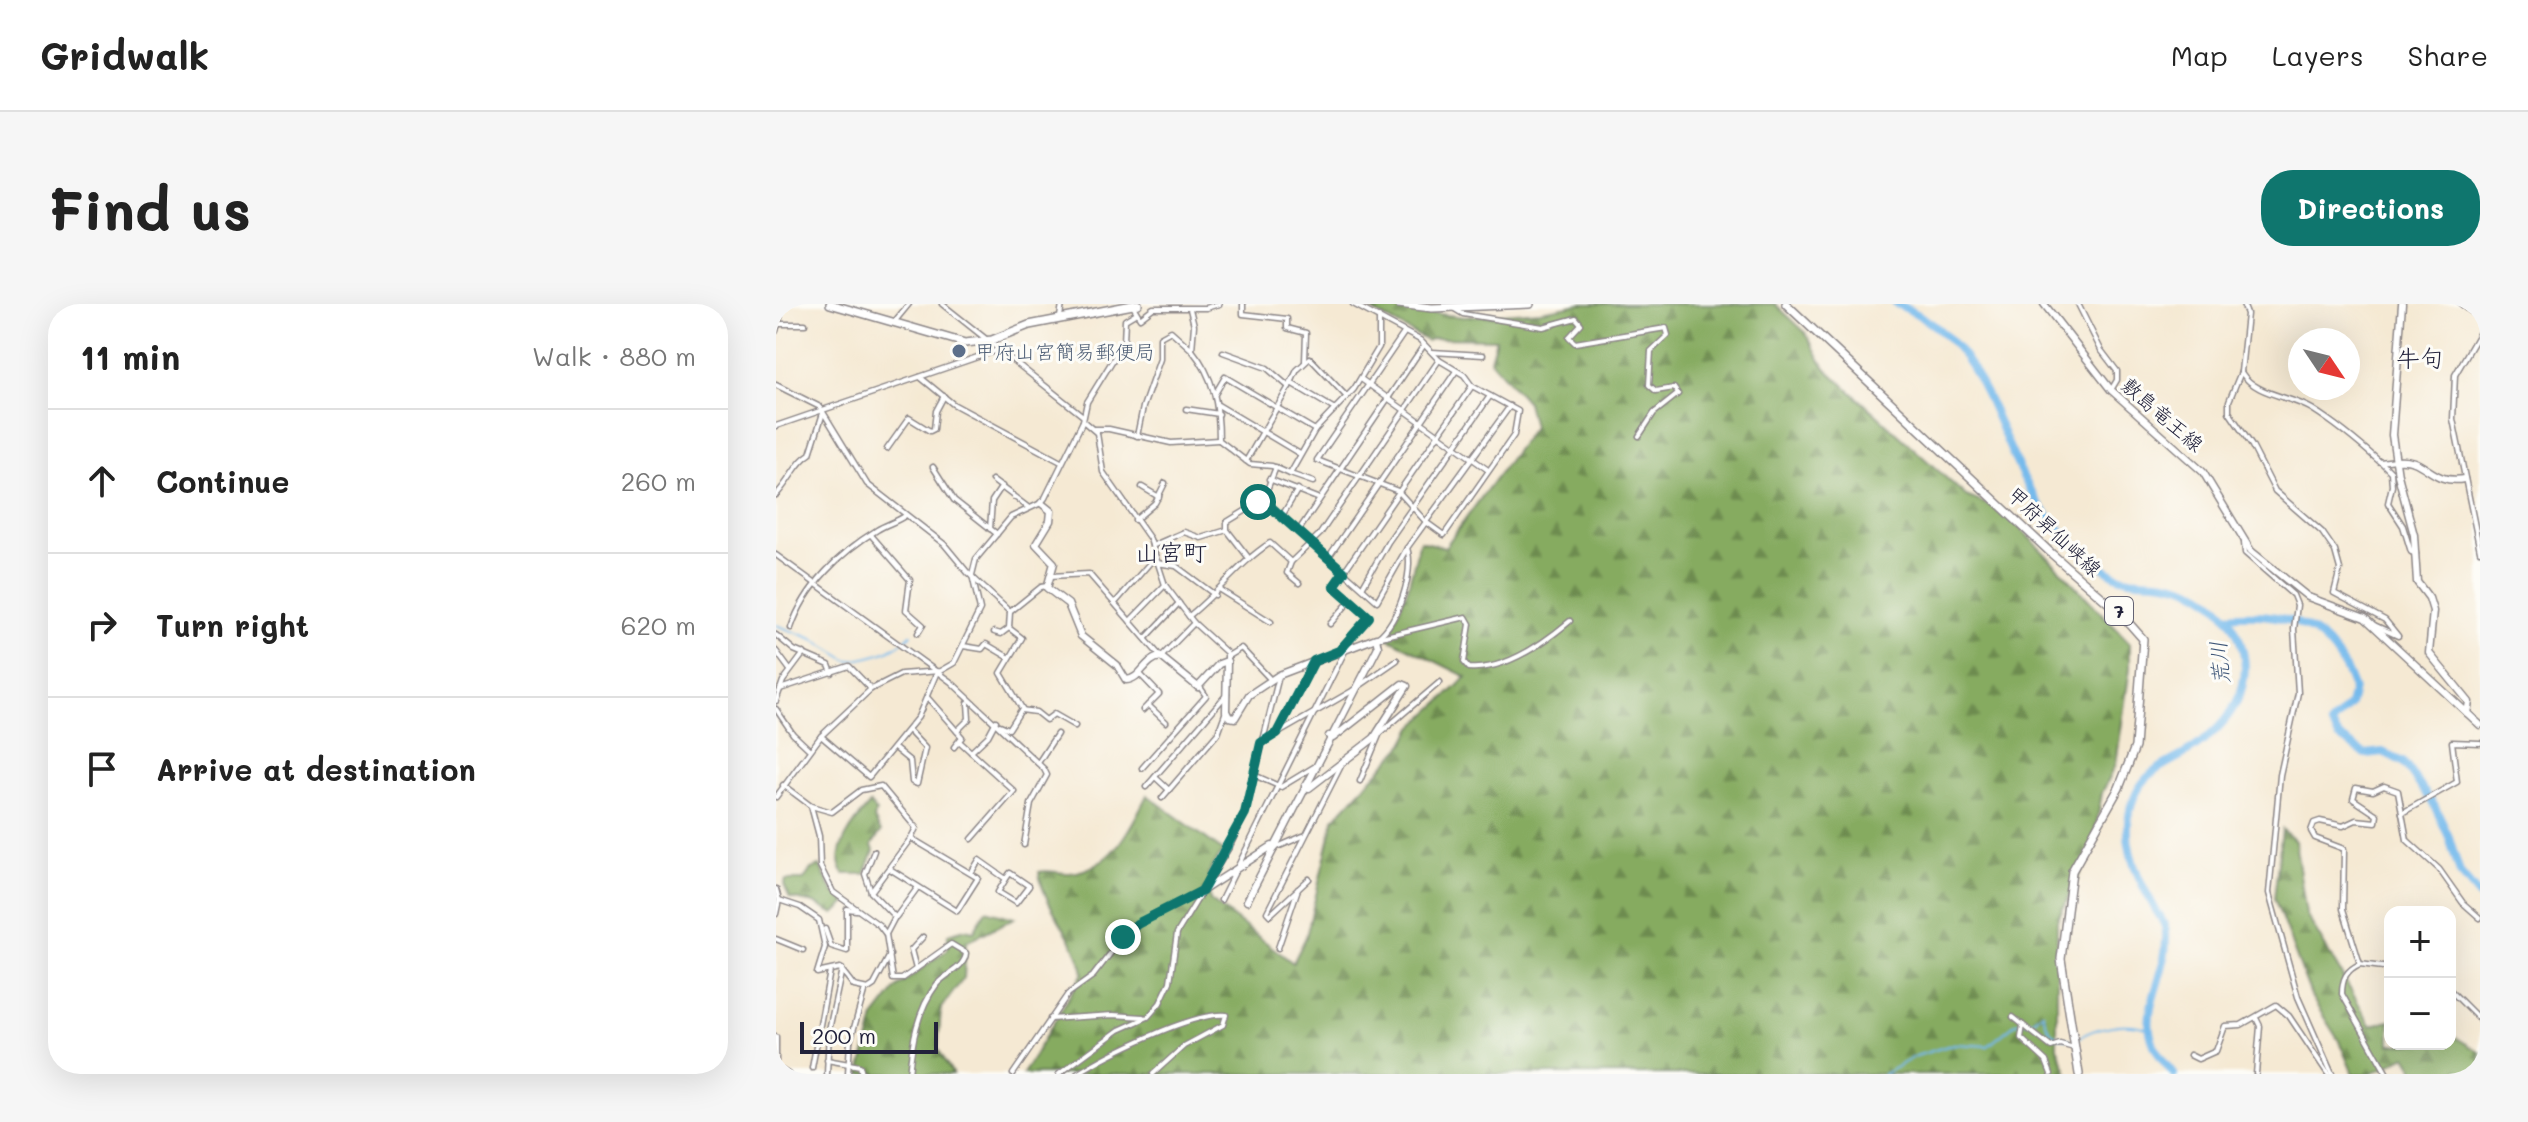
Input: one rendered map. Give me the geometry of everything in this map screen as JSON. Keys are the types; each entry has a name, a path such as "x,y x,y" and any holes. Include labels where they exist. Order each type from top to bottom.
{"main road":[{"path":"830,304 965,343 990,340 1029,325 1134,304"},
{"path":"1398,304 1530,304"},
{"name":"甲府昇仙峡線","path":"1786,304 2052,554 2120,613 2143,639 2135,747 2119,788 2072,871 2061,959 2079,1074"}],"street":[{"path":"776,331 784,304"},
{"path":"894,323 909,304"},
{"path":"942,304 1001,349 1094,429 1100,439 1103,472 1152,546 1165,585 1227,659 1226,711 1218,733 1162,798"},
{"path":"1059,320 1062,304"},
{"path":"1134,304 1135,314"},
{"path":"951,682 954,663 980,610 972,575 976,559 1011,517 1041,503 1083,418 1087,402 1124,342 1125,320 1135,314 1145,316 1153,308 1190,309 1219,304"},
{"path":"1243,304 1243,314 1287,319 1287,328 1306,333 1305,361 1246,461"},
{"path":"1353,304 1379,317 1424,345 1472,386 1518,411 1517,428 1444,535 1426,522 1398,491 1317,460 1404,333"},
{"name":"敷島竜王線","path":"2044,304 2111,390 2203,472 2244,543 2308,597 2355,613 2374,625 2480,725"},
{"path":"2078,304 2101,350 2117,371 2117,380 2111,390"},
{"path":"2243,304 2247,314 2241,372 2229,401 2231,418 2252,446 2275,491 2322,532 2335,551 2340,569 2334,593 2385,620 2398,636 2374,625"},
{"path":"2402,304 2392,424 2396,460 2416,554 2417,582 2429,598 2433,611 2429,653 2469,702 2467,713"},
{"path":"2461,304 2480,318"},
{"path":"1452,306 1463,314 1543,327 1576,318 1581,324 1569,337 1575,343 1666,328 1668,335 1651,351 1649,385 1656,391 1674,388 1678,394 1654,413 1639,436"},
{"path":"1190,309 1194,325 1192,350"},
{"path":"1290,474 1315,430 1361,379 1381,342 1379,317"},
{"path":"777,324 805,324"},
{"path":"1137,436 1160,359 1160,337 1171,331 1192,350 1208,371 1218,405 1219,440"},
{"path":"2480,332 2457,368 2453,419 2480,551"},
{"path":"1299,530 1317,498 1424,345"},
{"path":"776,426 1001,349"},
{"path":"1223,352 1267,368 1290,385 1333,408"},
{"path":"1432,352 1483,355"},
{"path":"1305,361 1313,359 1345,395"},
{"path":"1299,583 1287,573 1291,562 1312,543 1439,360"},
{"path":"1328,558 1456,370"},
{"path":"2241,372 2251,384 2311,409 2391,472 2389,507 2403,526 2411,552 2416,554"},
{"path":"920,377 944,396 1061,462"},
{"path":"1215,394 1225,377 1315,430"},
{"path":"1361,379 1488,470"},
{"path":"776,385 816,404 867,484 944,544 1010,612"},
{"path":"1221,900 1342,650 1369,617 1334,586 1472,386"},
{"path":"887,449 909,418 930,431 934,429 936,411 944,396"},
{"path":"1362,587 1413,506 1490,396"},
{"path":"1218,405 1300,454"},
{"path":"1263,500 1377,601 1407,548 1510,406"},
{"path":"1186,409 1219,414"},
{"path":"776,495 795,475 800,460 810,454 822,412"},
{"path":"1094,429 1109,429 1171,443 1219,440 1246,461 1276,467 1313,482"},
{"path":"2382,463 2416,461 2440,479 2464,479"},
{"path":"933,467 954,500 997,534"},
{"path":"1248,557 1227,530 1227,522 1263,500 1276,467"},
{"path":"1269,479 1317,498"},
{"path":"992,480 1029,508"},
{"path":"1135,520 1159,497 1165,483"},
{"path":"990,529 992,501 1002,486"},
{"path":"1142,487 1159,497"},
{"path":"1282,516 1298,489"},
{"path":"1041,503 1049,507 1051,516 1037,548 1054,563 1047,586"},
{"path":"791,628 797,610 830,565 871,535 906,515"},
{"path":"1152,546 1184,532 1201,538 1227,530"},
{"path":"871,535 910,580 906,610 923,625 918,633"},
{"path":"1189,616 1220,590 1248,557 1270,543 1291,562"},
{"path":"2244,543 2245,553 2293,595 2297,605 2298,693 2280,775 2269,893 2298,997 2330,1074"},
{"path":"1376,638 1391,622 1404,585 1410,563 1407,548"},
{"path":"776,555 951,682 968,701 998,723 1009,729 1023,710"},
{"path":"1115,603 1156,560"},
{"path":"1156,560 1176,566 1215,595"},
{"path":"1050,576 1086,573 1161,657 1194,686 1200,687 1206,696 1142,768"},
{"path":"1130,621 1165,585"},
{"path":"994,632 1001,634 1009,628 1010,612 1041,587 1047,586 1065,600 1078,632 1117,665 1124,679 1130,681 1151,660 1161,657 1194,623"},
{"path":"1220,590 1271,622"},
{"path":"1330,624 1350,601"},
{"path":"1146,638 1179,603"},
{"path":"1226,711 1229,717 1238,717 1249,695 1279,675 1376,638 1466,617 1470,624 1464,662 1469,668 1478,669 1526,652 1570,621"},
{"path":"1009,628 1022,638 1001,673 1023,710"},
{"path":"776,635 829,665 832,673"},
{"path":"1247,901 1352,691 1378,647 1376,638"},
{"path":"963,646 982,649 986,644 1008,657"},
{"path":"1200,687 1219,664 1241,648 1271,680"},
{"path":"776,651 790,670"},
{"path":"776,701 790,670 804,653"},
{"path":"1261,743 1352,691 1397,660"},
{"path":"1277,733 1314,661"},
{"path":"776,797 784,782 821,736 871,689 901,674 936,671 954,663"},
{"path":"780,689 851,666 871,689"},
{"path":"821,736 869,777 908,730 927,697 936,671"},
{"path":"1139,673 1159,694 1143,710"},
{"path":"1059,1074 1119,1030 1148,1017 1170,982 1177,933 1236,835 1279,675"},
{"path":"1305,786 1309,788 1343,762 1440,682"},
{"path":"1329,736 1333,738 1406,684 1407,689 1377,735 1360,781"},
{"path":"1146,787 1227,694"},
{"path":"927,697 962,737 954,747"},
{"path":"957,731 969,719 968,701"},
{"path":"1148,705 1166,722"},
{"path":"776,709 793,734 810,750"},
{"path":"1023,710 1036,712 1046,720 1054,714 1075,726"},
{"path":"971,752 998,723"},
{"path":"998,723 1047,775 1031,804 1024,845"},
{"path":"894,748 910,761 912,782 917,784 925,748 908,730"},
{"path":"1038,763 1057,734"},
{"path":"960,742 987,762 1014,791 972,839"},
{"path":"2402,813 2457,780 2452,742 2480,743"},
{"path":"1309,879 1270,915 1267,912 1343,762"},
{"path":"1278,786 1314,767"},
{"path":"776,775 811,806 832,812 861,790 881,786 916,828 871,892"},
{"path":"1254,775 1278,786"},
{"path":"1155,777 1169,790"},
{"path":"2360,964 2343,909 2345,853 2339,845 2315,838 2311,829 2320,821 2343,826 2359,820 2376,822 2377,815 2353,799 2354,790 2360,787 2370,791 2384,786 2396,789 2407,840 2439,869 2463,903 2480,918"},
{"path":"811,806 819,836 820,866 833,892 886,934 893,979 902,979 951,944 966,953 963,964 940,980 929,997 916,1026 909,1074"},
{"path":"1013,1074 1068,994 1093,976 1137,924 1202,891 1272,846 1275,848 1305,835"},
{"path":"890,869 957,911 978,878 911,838"},
{"path":"874,851 865,874 871,892 895,917"},
{"path":"971,874 979,860 1006,879"},
{"path":"1010,873 1029,886 1016,903 998,892 1006,879 1010,873"},
{"path":"886,934 918,887"},
{"path":"776,889 779,900 776,914"},
{"path":"1278,948 1298,889"},
{"path":"779,900 800,907 819,920 831,946 847,951 847,909 859,910"},
{"path":"819,920 825,947 815,971 842,969"},
{"path":"916,969 911,950 923,937"},
{"path":"776,939 803,950"},
{"path":"842,969 854,986 865,989 874,985 890,955"},
{"path":"2384,967 2360,964 2345,976 2342,994 2387,1074"},
{"path":"827,1074 828,1040 842,969"},
{"path":"812,1068 830,971"},
{"path":"848,1074 850,1042 865,989"},
{"path":"2456,996 2480,1020"},
{"path":"2190,1055 2198,1059 2216,1051 2225,1026 2241,1025 2272,1006 2284,1010 2330,1074"},
{"path":"1050,1019 1113,1015 1148,1017"},
{"path":"1077,1074 1117,1050 1205,1018 1226,1015 1223,1025 1184,1046 1153,1074"},
{"path":"2013,1017 2051,1047 2073,1043"},
{"path":"2256,1018 2260,1026 2256,1074"},
{"path":"2023,1025 2021,1038 2046,1061 2051,1074"},
{"path":"776,1037 778,1068 788,1074"},
{"path":"817,1038 828,1040"},
{"path":"827,1060 850,1062 860,1066 862,1074"}],"green space":[{"path":"1360,304 1387,304 1407,310 1464,317 1540,311 1581,304 1775,304 1805,332 1825,368 1966,496 2004,511 2130,643 2130,668 2116,764 2102,793 2092,849 2057,921 2057,1047 2068,1074 1023,1074 1083,973 1074,946 1047,898 1039,872 1070,873 1097,864 1126,834 1147,795 1223,851 1208,874 1210,900 1293,963 1306,937 1334,819 1404,744 1413,727 1467,677 1388,638 1408,587 1420,541 1445,547 1533,427 1527,402 1490,360 1496,339 1434,338 1427,341"},
{"path":"870,804 876,811 874,819 881,832 872,845 874,851 865,874 844,874 839,856 842,847 851,828"},
{"path":"2282,829 2295,841 2306,914 2371,1025 2384,1022 2384,1050 2456,1050 2456,1038 2480,1052 2480,1074 2417,1074 2406,1056 2371,1074 2353,1074 2339,1041 2312,998 2274,898"},
{"path":"820,866 833,892 846,903 834,914 814,903 790,898 784,885 786,880 804,880 811,869"},
{"path":"986,910 1014,918 966,942 964,978 941,1008 938,1049 953,1074 860,1074 874,1018 898,987 948,949 948,934 965,929 974,931"}],"waterway":[{"name":"荒川","path":"1896,304 1927,320 1950,340 1969,363 2037,501 2075,544 2099,565 2121,577 2184,586 2208,598 2227,616 2240,641 2245,673 2242,688 2229,715 2207,738 2146,779 2130,810 2128,838 2134,866 2166,932 2165,953 2149,1021 2151,1037 2159,1055 2174,1074"},
{"path":"2227,616 2270,616 2289,620 2306,627 2334,651 2354,689 2350,705 2331,724 2339,737 2365,754 2383,752 2403,762 2434,805 2449,837 2460,873 2480,897"},
{"path":"776,625 813,639 849,661 890,650 911,634"},
{"path":"1884,1074 1916,1056 1954,1044 1988,1046 2016,1023 2033,1021 2043,1012 2051,1032 2070,1039"},
{"path":"2077,1039 2111,1026 2130,1025 2148,1029"}],"place":[{"name":"甲府山宮簡易郵便局","path":"959,351"}],"district":[{"name":"牛句","path":"2420,357"},
{"name":"山宮町","path":"1171,551"}],"route":[{"path":"1123,937 1137,924 1202,891 1236,835 1245,813 1261,743 1277,733 1314,661 1339,651 1369,617 1334,586 1344,572 1263,500 1258,502"}]}
